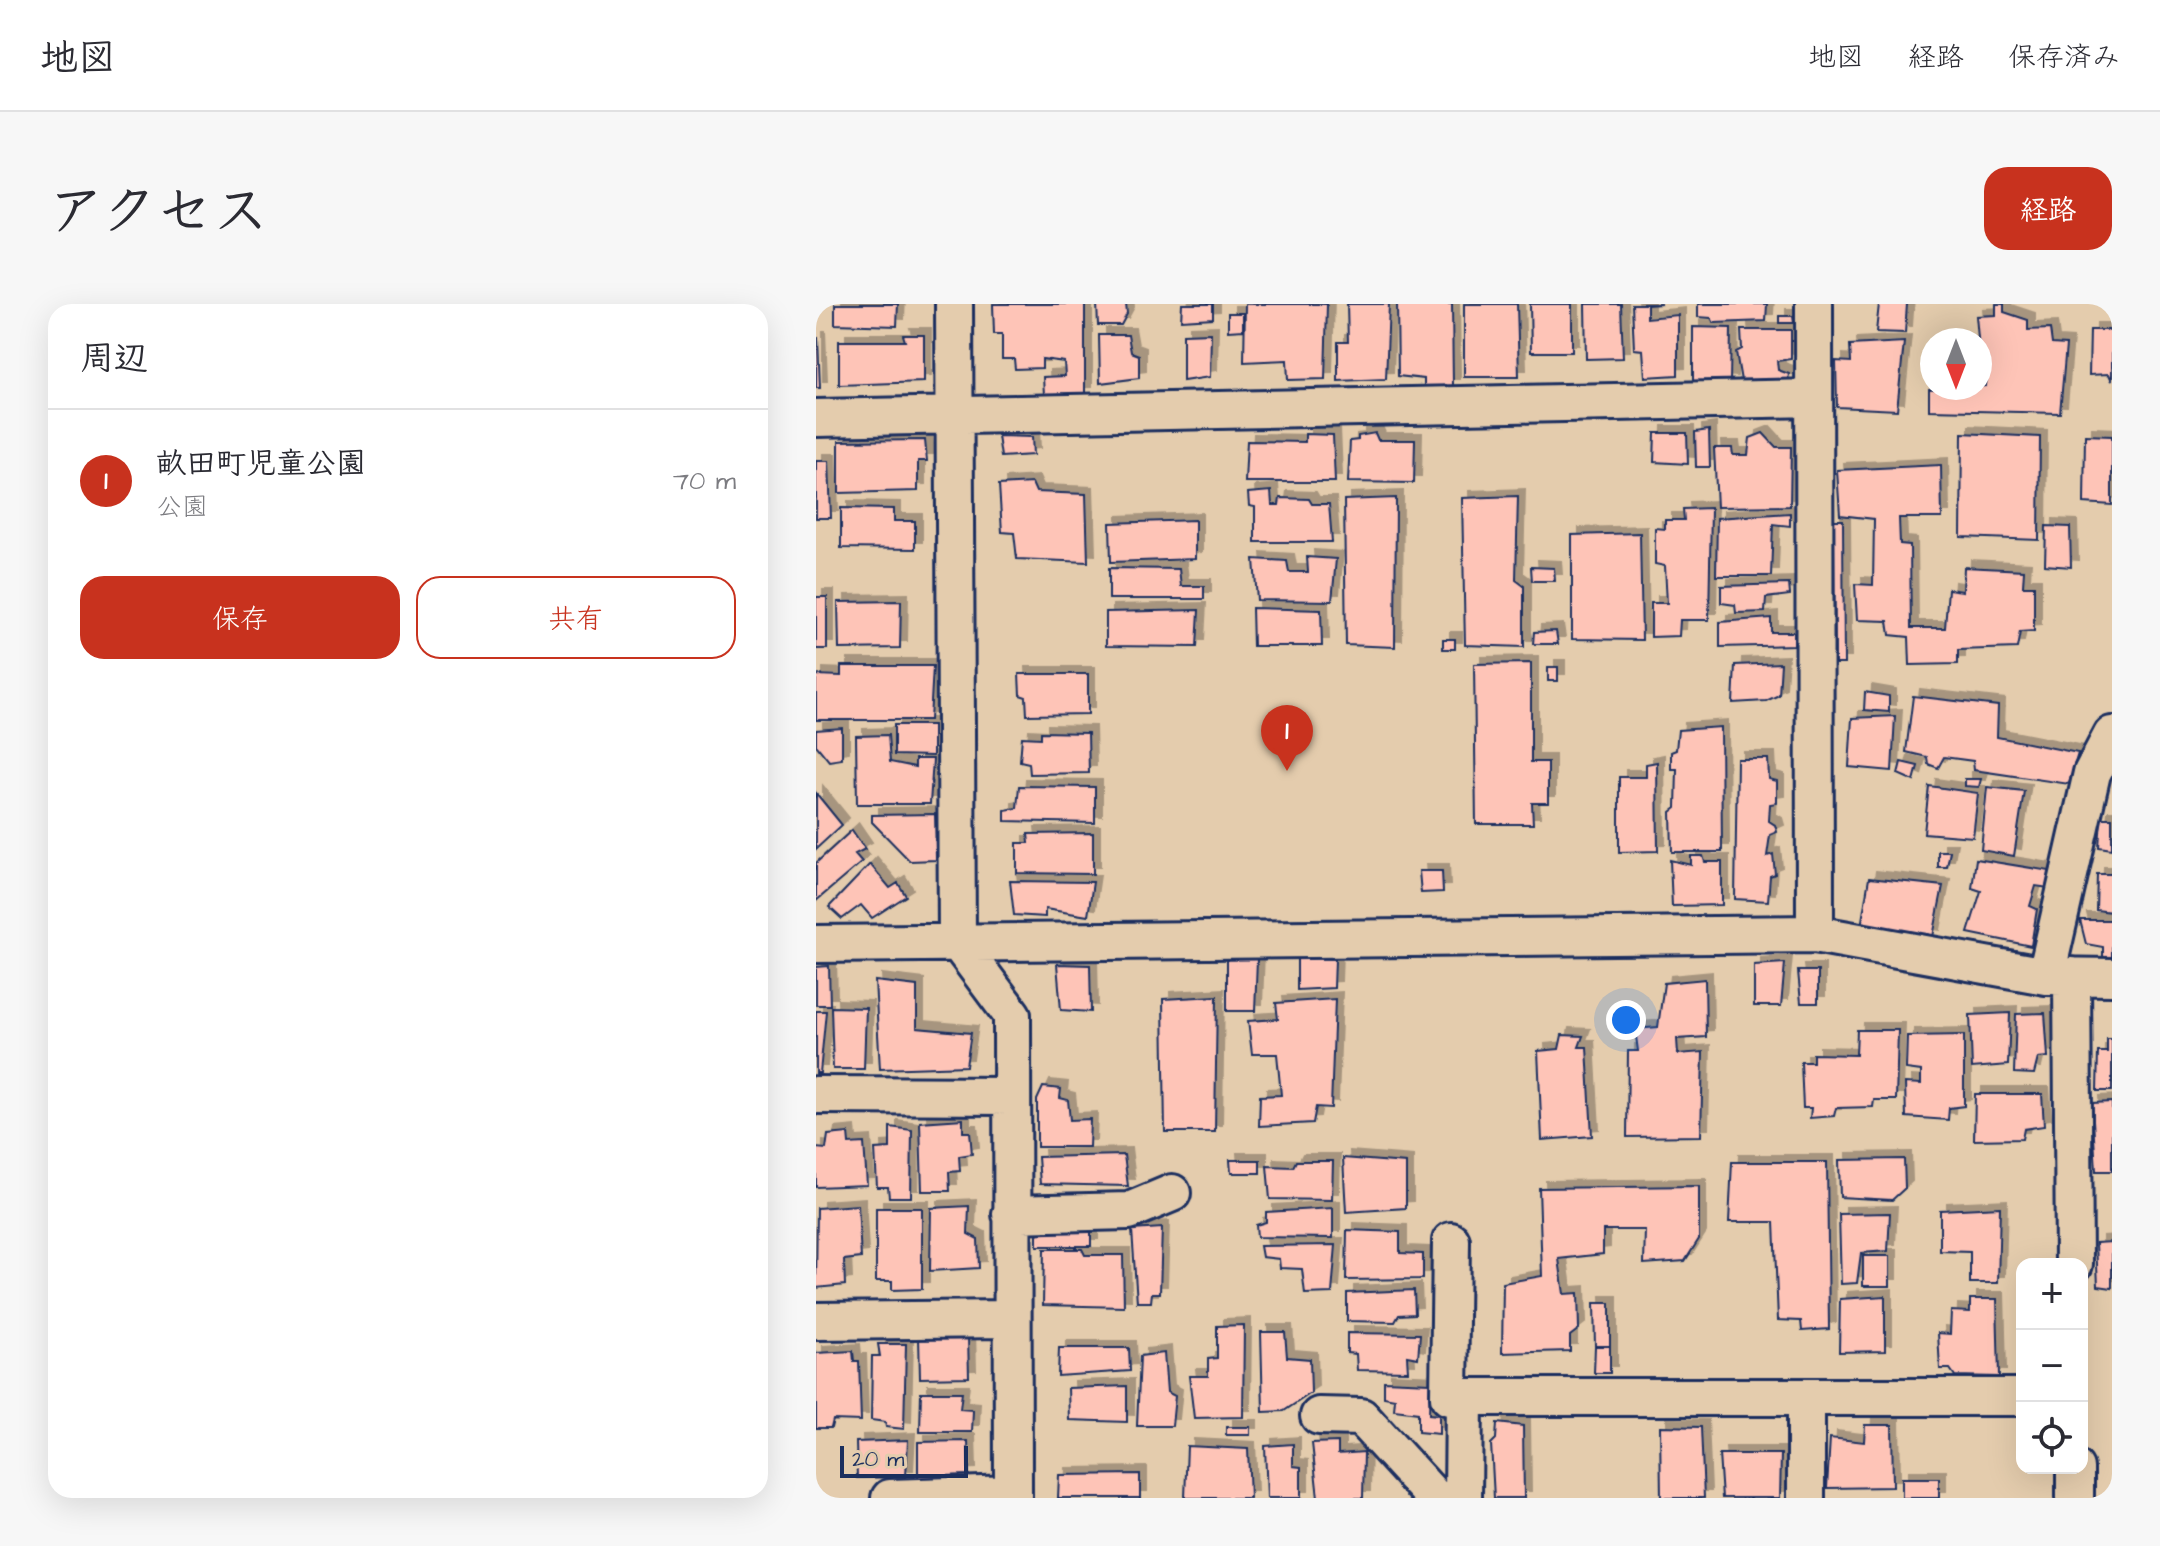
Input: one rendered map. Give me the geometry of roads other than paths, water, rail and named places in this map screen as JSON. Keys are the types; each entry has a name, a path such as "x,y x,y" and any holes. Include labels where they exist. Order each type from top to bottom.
{"street":[{"path":"890,1498 1013,1496 1010,1319 1012,1015 957,941 957,415 954,304"},
{"path":"1814,304 1815,934"},
{"path":"816,418 1814,398"},
{"path":"2074,1258 2059,976 2092,773 2112,735"},
{"path":"816,944 1815,934 2059,976 2112,977"},
{"path":"816,1095 1011,1096"},
{"path":"1011,1214 1129,1211 1172,1193"},
{"path":"1451,1241 1449,1397 2016,1397"},
{"path":"816,1321 1010,1319"},
{"path":"1463,1498 1464,1397"},
{"path":"1806,1399 1806,1498"},
{"path":"1319,1416 1361,1417 1435,1498"},
{"path":"2075,1474 2075,1498"}],"place":[{"name":"畝田町児童公園","path":"1287,771"}]}
